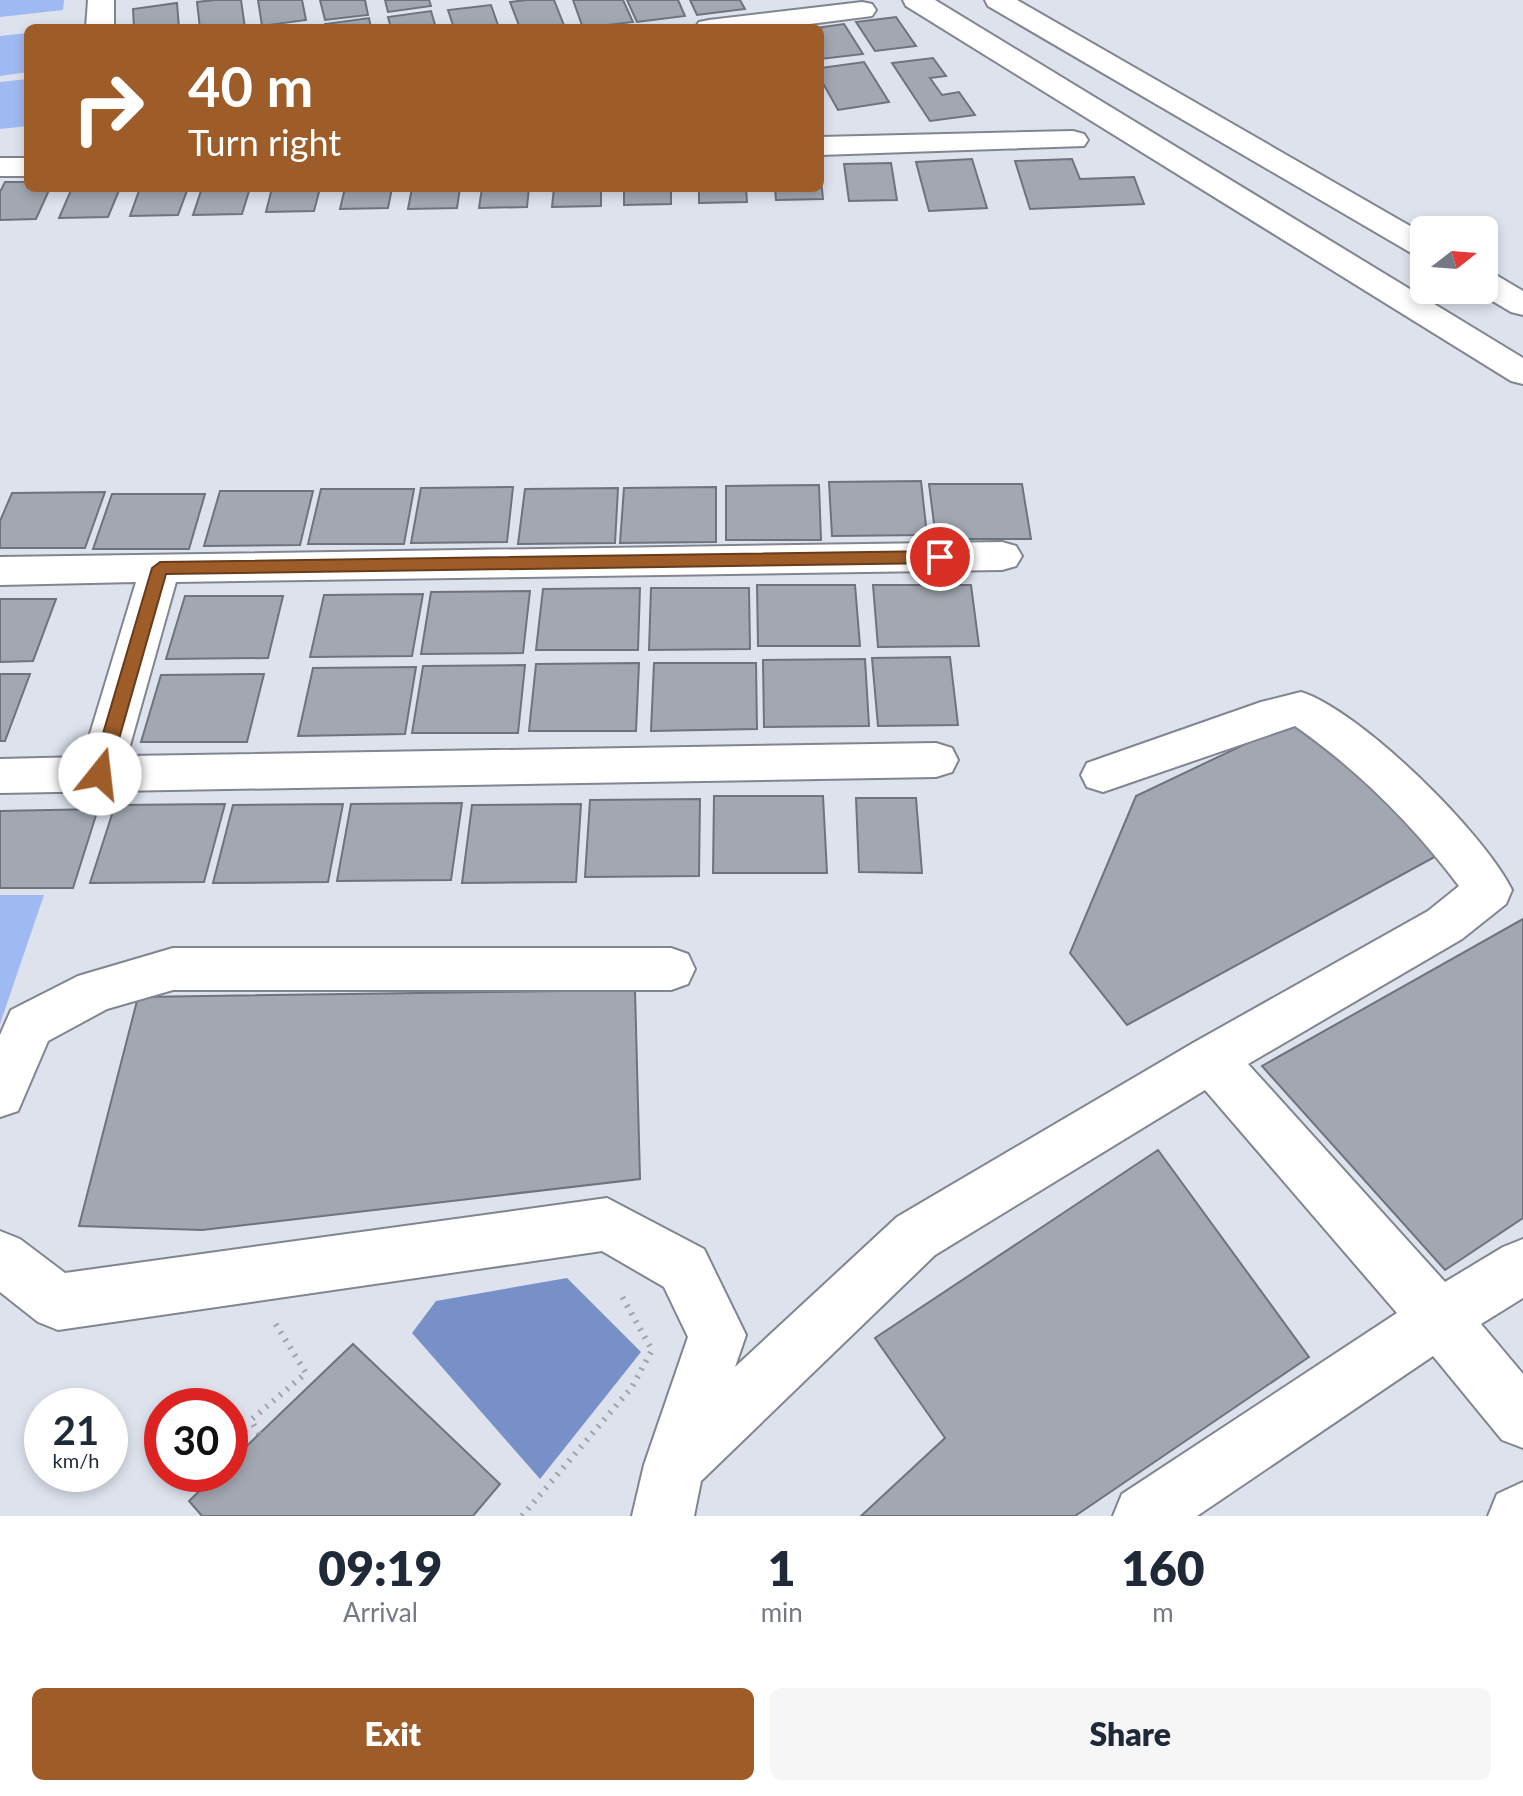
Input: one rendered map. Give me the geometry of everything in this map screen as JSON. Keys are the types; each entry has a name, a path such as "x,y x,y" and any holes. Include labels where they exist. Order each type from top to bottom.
{"street":[{"path":"916,0 1523,373"},
{"path":"998,0 1410,239"},
{"path":"743,24 862,10"},
{"path":"824,146 1073,140"},
{"path":"0,167 24,167"},
{"path":"1498,290 1523,305"},
{"path":"0,571 1002,556"},
{"path":"100,774 160,568"},
{"path":"669,1490 916,1236 1211,1059 1445,925 1506,882 1461,852 1342,734 1301,708 1103,775"},
{"path":"0,776 936,760"},
{"path":"0,1094 29,1026 95,991 173,969 671,969"},
{"path":"1211,1059 1439,1318 1523,1419"},
{"path":"0,1258 58,1302 607,1224 684,1268 717,1335 669,1490"},
{"path":"1144,1516 1439,1318 1523,1266"}],"path":[{"path":"522,1516 632,1387 652,1350 615,1286"},
{"path":"259,1434 251,1420 306,1373 269,1313"}],"shaded area":[{"path":"0,0 64,0 63,10 0,17"},
{"path":"24,33 24,73 0,76 0,36"},
{"path":"24,79 24,126 0,129 0,82"},
{"path":"0,895 44,895 0,1024"},
{"path":"567,1278 641,1352 540,1479 412,1333 436,1301"}],"building":[{"path":"241,0 244,24 200,24 197,2"},
{"path":"258,0 302,0 306,20 262,24"},
{"path":"320,0 365,0 368,15 325,20"},
{"path":"385,0 429,0 431,6 388,12"},
{"path":"554,0 563,24 518,24 510,2"},
{"path":"573,0 623,0 633,22 616,24 582,24"},
{"path":"627,0 678,0 685,16 637,22"},
{"path":"690,0 740,0 745,9 697,15"},
{"path":"177,3 179,24 134,24 133,9"},
{"path":"491,5 498,24 453,24 448,10"},
{"path":"431,11 435,24 390,24 388,17"},
{"path":"896,17 916,46 875,51 856,22"},
{"path":"369,18 370,24 325,24"},
{"path":"844,24 863,54 824,59 824,27"},
{"path":"933,58 946,76 930,78 942,95 959,92 975,115 930,121 892,63"},
{"path":"864,62 889,102 838,110 824,85 824,67"},
{"path":"972,159 987,208 929,211 916,162"},
{"path":"1072,159 1080,179 1134,177 1144,204 1030,209 1015,161"},
{"path":"891,163 897,200 849,201 844,164"},
{"path":"5,182 24,182 24,192 48,192 36,219 0,220 0,192"},
{"path":"70,192 118,192 108,217 59,218"},
{"path":"139,192 187,192 178,215 130,216"},
{"path":"201,192 249,192 242,214 193,215"},
{"path":"271,192 319,192 314,211 266,212"},
{"path":"344,192 391,192 388,208 340,209"},
{"path":"411,192 459,192 457,208 408,209"},
{"path":"481,192 529,192 527,207 479,208"},
{"path":"554,192 601,192 601,206 552,207"},
{"path":"624,192 671,192 671,204 624,205"},
{"path":"699,192 746,192 747,202 699,203"},
{"path":"775,192 822,192 823,199 776,200"},
{"path":"921,481 927,535 832,536 829,482"},
{"path":"929,484 1022,484 1031,539 936,539"},
{"path":"819,485 821,540 726,540 726,486"},
{"path":"513,487 507,542 411,543 421,488"},
{"path":"716,487 716,542 620,543 624,488"},
{"path":"618,488 615,543 518,544 525,489"},
{"path":"321,489 414,489 404,544 308,544"},
{"path":"220,491 313,491 300,545 204,546"},
{"path":"105,492 85,548 0,548 0,521 12,493"},
{"path":"112,494 205,494 189,549 93,549"},
{"path":"757,585 855,585 860,646 758,646"},
{"path":"873,585 971,585 979,646 878,647"},
{"path":"640,588 638,650 536,650 543,589"},
{"path":"651,588 749,588 750,649 649,650"},
{"path":"530,591 523,653 421,654 431,592"},
{"path":"423,594 412,656 310,657 324,595"},
{"path":"185,596 283,596 268,658 166,659"},
{"path":"0,599 56,599 33,661 0,662"},
{"path":"950,657 958,725 878,726 872,658"},
{"path":"865,659 869,726 764,727 763,660"},
{"path":"639,663 636,731 529,731 536,664"},
{"path":"654,663 756,663 757,729 651,731"},
{"path":"525,665 518,733 412,733 423,666"},
{"path":"416,667 405,734 298,736 313,668"},
{"path":"0,674 30,674 5,741 0,741"},
{"path":"264,674 247,742 141,742 161,675"},
{"path":"1300,718 1440,854 1127,1025 1070,953 1136,796"},
{"path":"714,796 823,796 827,873 713,873"},
{"path":"856,798 916,798 922,873 859,872"},
{"path":"700,799 699,876 585,877 590,800"},
{"path":"462,803 451,880 337,881 351,804"},
{"path":"225,804 204,882 90,883 115,805"},
{"path":"343,804 328,882 213,883 233,805"},
{"path":"581,804 576,882 462,883 472,805"},
{"path":"98,809 73,888 0,888 0,811"},
{"path":"1523,919 1523,1218 1445,1270 1262,1066"},
{"path":"635,990 640,1179 202,1230 79,1226 138,997"},
{"path":"1158,1150 1309,1357 1075,1516 861,1516 945,1438 875,1338"},
{"path":"353,1344 500,1484 473,1516 202,1516 189,1501 198,1492 248,1492 248,1445"}],"route":[{"path":"100,774 160,568 940,557"}]}
